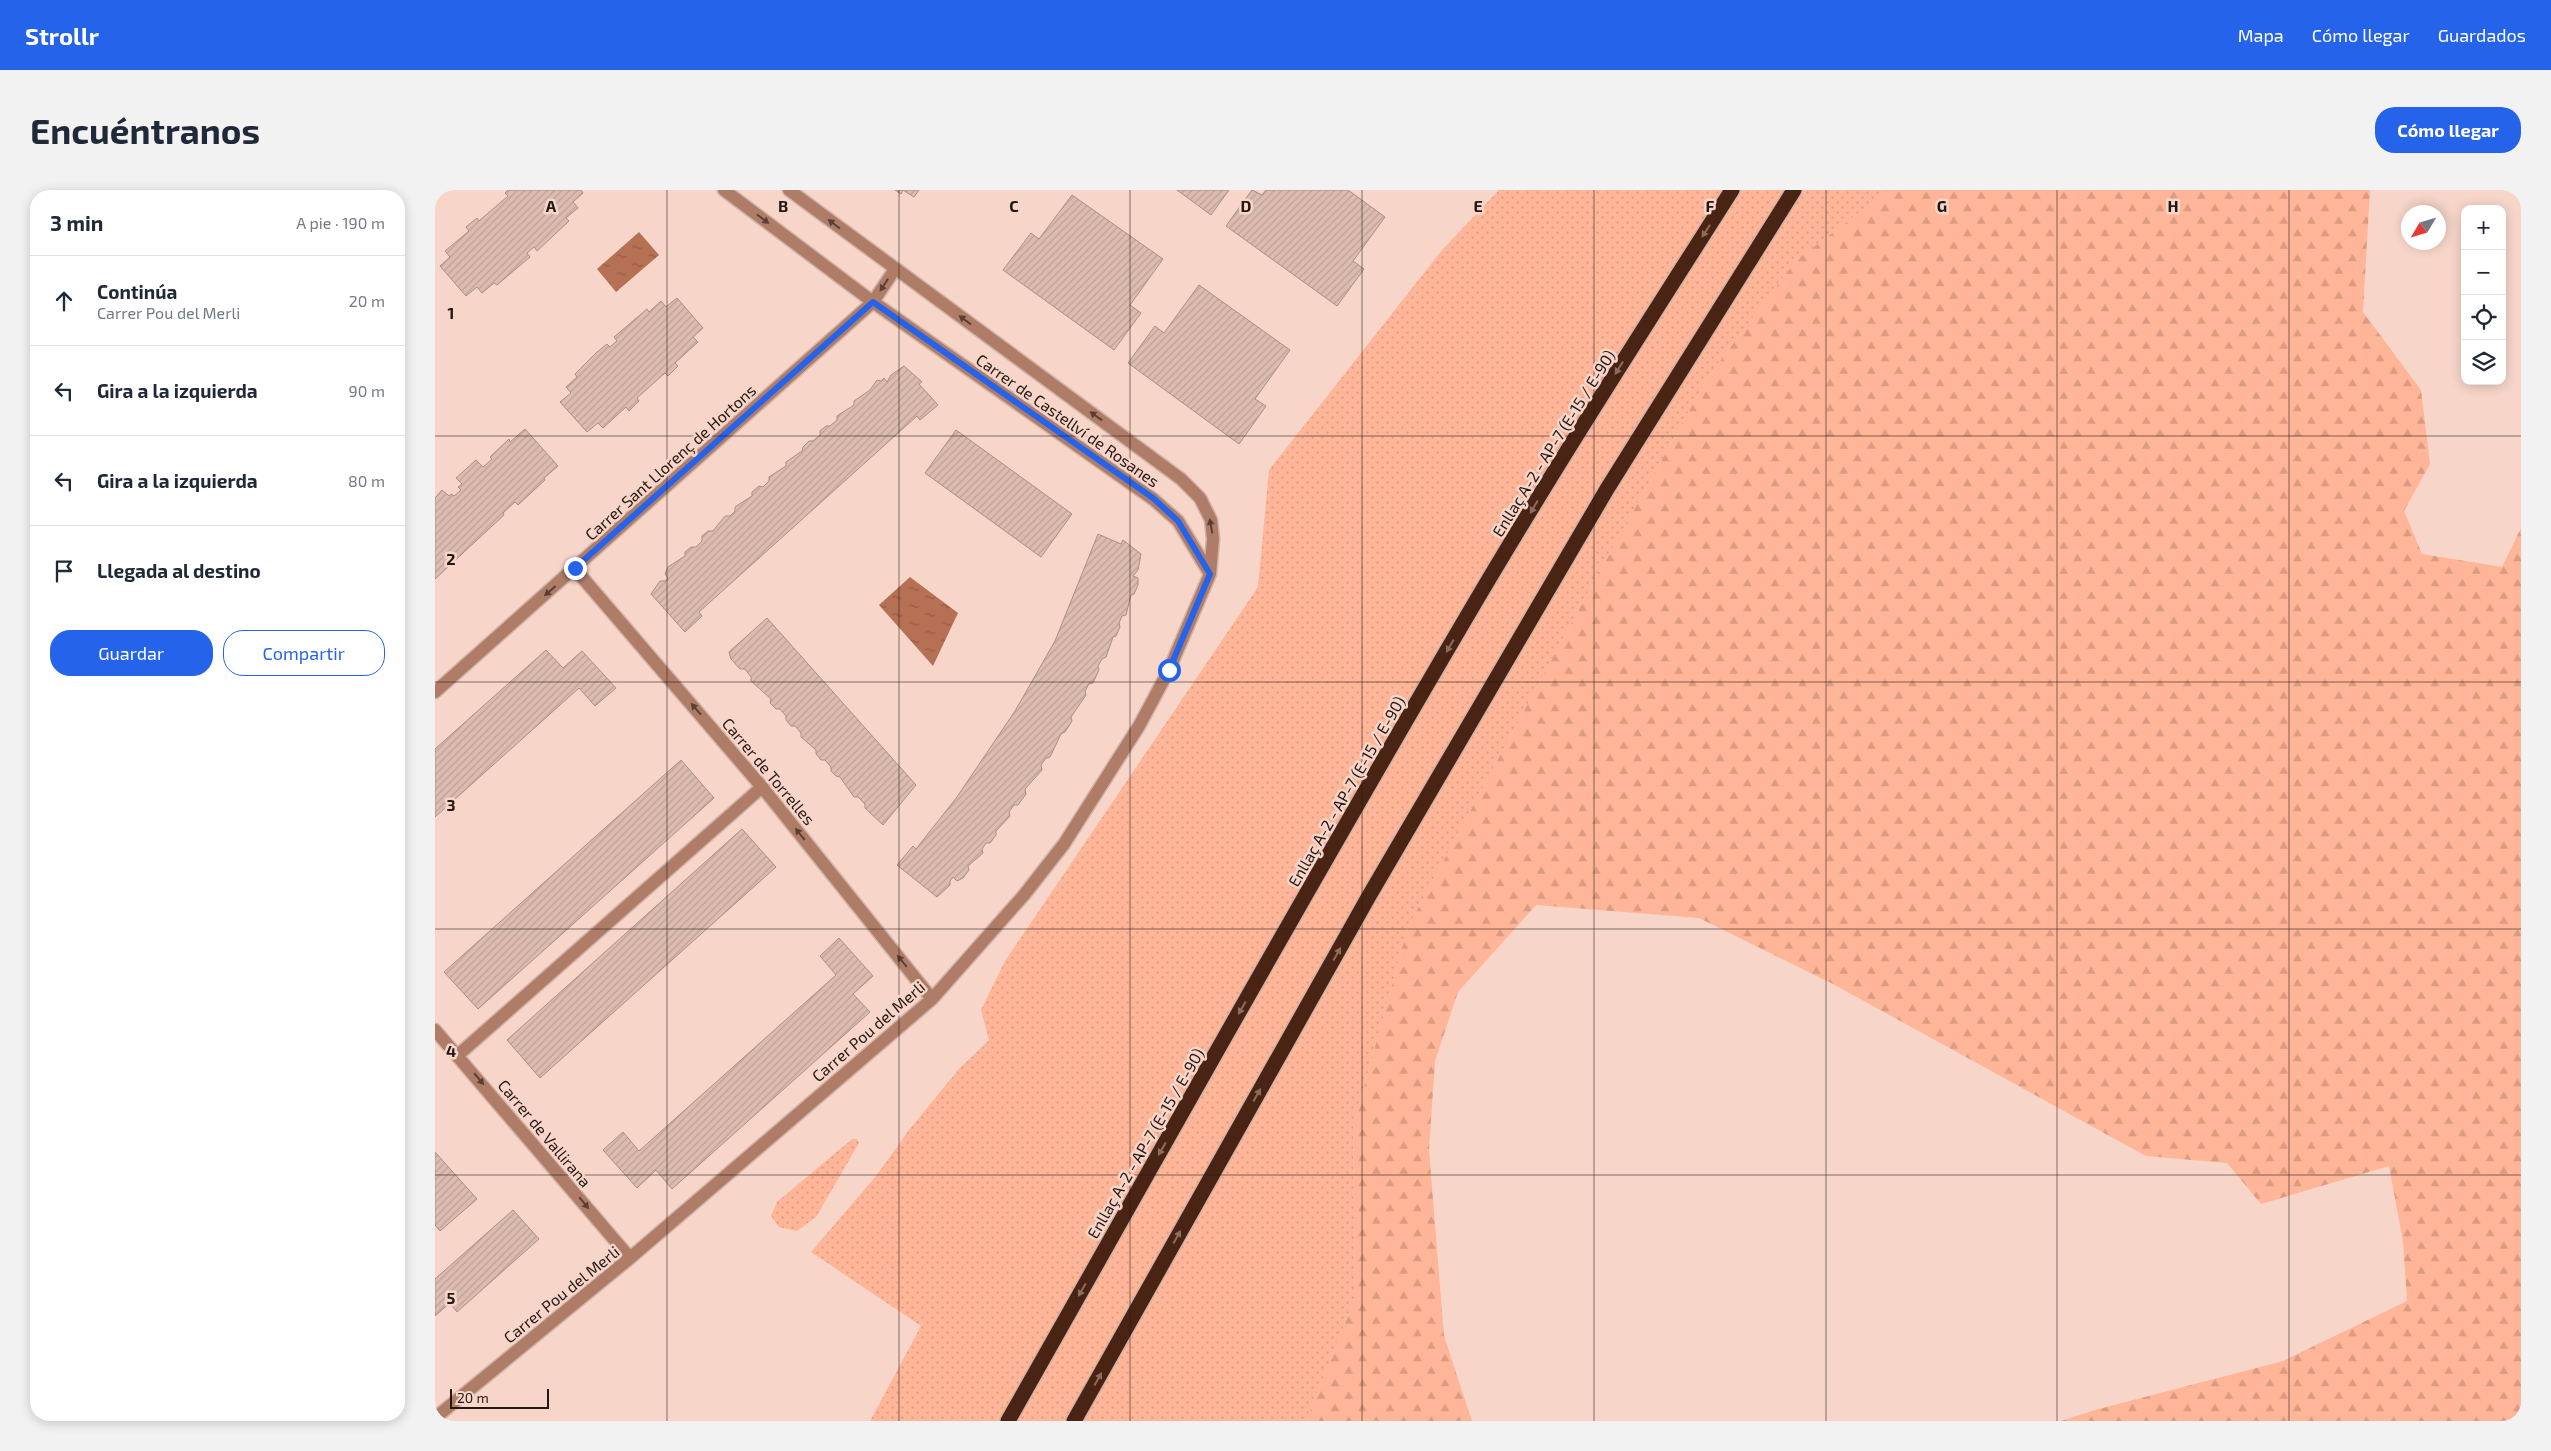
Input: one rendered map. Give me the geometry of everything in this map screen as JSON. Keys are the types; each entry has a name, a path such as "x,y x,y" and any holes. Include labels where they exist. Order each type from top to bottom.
{"highway":[{"name":"Enllaç A-2 - AP-7 (E-15 / E-90)","path":"1008,1421 1298,909 1465,620 1668,290 1733,190"},
{"path":"1074,1421 1369,896 1602,498 1794,190"}],"street":[{"name":"Carrer de Castellví de Rosanes","path":"724,190 873,302 1153,498 1178,521 1210,574"},
{"name":"Carrer de Castellví de Rosanes","path":"789,190 1181,478 1201,498 1211,520 1213,539 1210,574"},
{"name":"Carrer Sant Llorenç de Hortons","path":"435,692 873,302 895,269"},
{"name":"Carrer de Torrelles","path":"575,568 762,786 932,999"},
{"name":"Carrer Pou del Merli","path":"435,1418 630,1258 932,999 1024,895 1085,814 1139,726 1169,670 1210,574"},
{"path":"458,1054 762,786"},
{"name":"Carrer de Vallirana","path":"435,1030 458,1054 630,1258"}],"green space":[{"path":"1499,190 1890,190 1796,260 1708,377 1583,601 1408,927 1353,1127 1355,1298 1306,1421 870,1421 921,1326 811,1252 876,1176 909,1130 959,1069 989,1040 981,1010 1005,961 1258,587 1269,470 1442,250"},
{"path":"1890,190 2370,190 2363,312 2421,390 2430,464 2404,511 2422,554 2502,567 2521,528 2521,1421 2061,1421 2095,1410 2283,1361 2407,1301 2403,1242 2389,1166 2261,1204 2227,1163 2146,1156 1831,983 1699,918 1536,905 1458,992 1435,1061 1429,1150 1444,1336 1472,1421 1306,1421 1355,1298 1353,1127 1408,927 1583,601 1708,377 1796,260"},
{"path":"852,1139 857,1139 859,1143 816,1217 797,1231 779,1227 771,1216 777,1202"}],"water":[{"path":"639,232 659,255 616,292 597,269"},
{"path":"910,577 958,613 933,666 879,605"}],"building":[{"path":"508,190 581,190 583,193 573,202 578,208 566,218 569,221 537,251 534,247 527,253 530,257 497,285 494,283 482,293 477,287 466,296 440,266 450,257 445,251 469,231 466,227 477,218 479,221 508,196 505,193"},
{"path":"895,190 903,190 901,194"},
{"path":"903,190 919,190 914,197"},
{"path":"1177,190 1229,190 1211,215"},
{"path":"1252,190 1262,195 1266,190 1348,190 1385,217 1353,261 1364,269 1337,306 1226,226"},
{"path":"1072,195 1163,259 1130,305 1141,313 1114,350 1003,270 1031,233 1039,239"},
{"path":"1199,285 1290,350 1255,399 1266,406 1239,444 1128,363 1155,326 1164,333"},
{"path":"677,298 703,328 693,337 698,342 675,363 678,366 668,376 665,373 637,398 639,401 629,411 626,407 603,428 598,423 587,432 560,402 571,393 566,387 577,377 575,374 596,353 607,344 610,347 617,341 614,337 647,309 649,312 661,301 666,307"},
{"path":"904,366 922,382 919,384 938,405 920,420 917,416 699,612 702,616 685,632 651,594 660,581 665,581 668,578 665,574 668,567 685,556 685,552 691,547 696,547 702,541 702,536 708,531 713,531 725,516 730,516 735,511 735,507 752,496 752,492 759,486 763,487 769,481 769,477 786,466 786,462 802,451 809,441 813,441 820,435 820,431 837,420 837,416 854,405 854,401 870,390 877,380 881,381 884,378 887,382 891,375"},
{"path":"525,429 558,466 518,505 515,502 503,513 504,515 435,579 435,498 442,490 449,496 451,494 454,496 461,490 458,487 462,484 456,478 476,460 483,467 492,459 490,457 509,439 510,442"},
{"path":"956,430 1072,514 1041,557 925,473"},
{"path":"1098,534 1121,544 1123,540 1141,554 1138,570 1133,576 1138,578 1138,585 1134,594 1131,595 1126,615 1122,616 1119,623 1120,627 1116,636 1113,637 1106,657 1102,659 1098,666 1099,670 1093,683 1089,684 1085,691 1086,695 1071,717 1072,721 1065,732 1061,734 1050,757 1046,758 1041,765 1042,770 1025,789 1026,794 1018,805 1014,805 1009,812 1010,816 996,831 996,835 990,843 986,843 982,849 983,853 968,866 969,870 963,878 957,881 953,877 950,885 937,897 897,865 913,846 916,849 957,797 1015,711 1055,641"},
{"path":"767,618 916,785 883,825 865,808 865,804 858,797 854,797 840,777 831,771 831,767 825,760 821,760 816,754 816,750 801,737 801,733 795,726 791,726 780,709 776,709 770,703 771,699 751,681 751,677 745,669 740,669 731,659 729,652"},
{"path":"546,650 563,668 582,651 616,688 595,706 579,688 435,817 435,749"},
{"path":"681,760 714,798 478,1009 444,972"},
{"path":"742,829 776,867 540,1078 507,1040"},
{"path":"839,938 873,976 853,994 870,1012 672,1189 656,1170 637,1188 603,1150 623,1132 639,1151 836,975 820,956"},
{"path":"435,1152 477,1199 440,1231 435,1225"},
{"path":"513,1210 539,1239 457,1312 450,1303 435,1316 435,1279"}],"route":[{"path":"575,568 873,302 1153,498 1178,521 1210,574 1169,670"}]}
